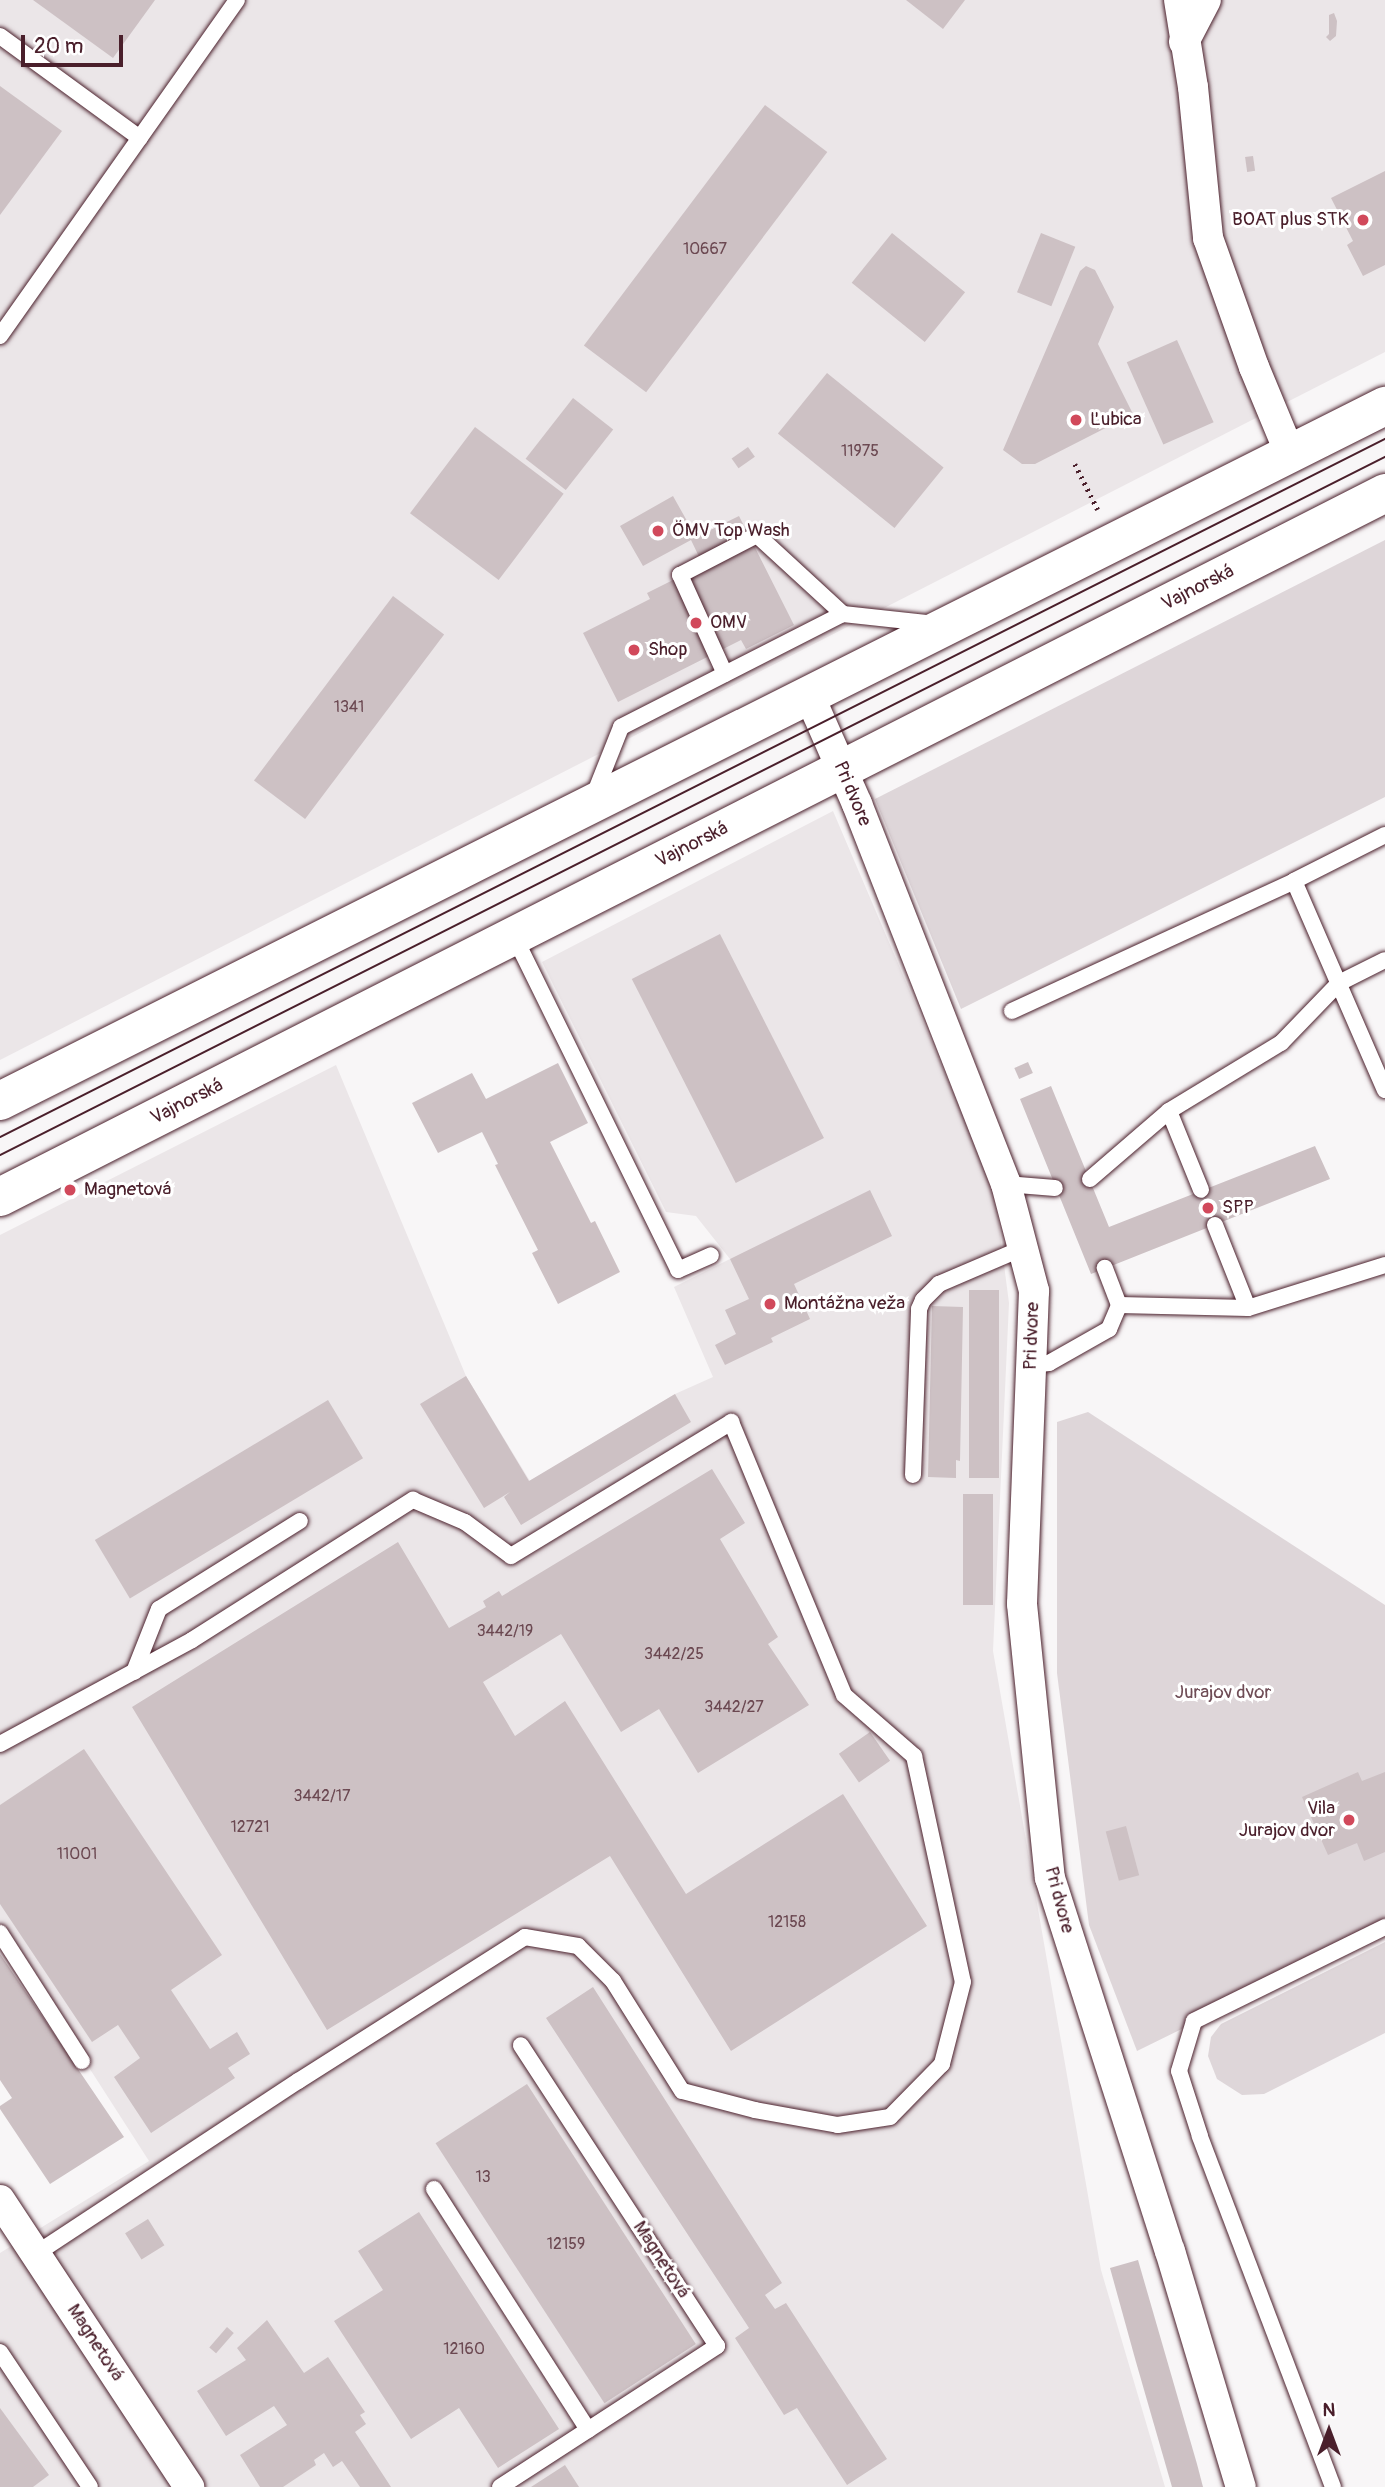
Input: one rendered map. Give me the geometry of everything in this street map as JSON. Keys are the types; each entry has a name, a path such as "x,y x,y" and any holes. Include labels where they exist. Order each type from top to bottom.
{"main road":[{"path":"0,1101 1385,406"},
{"name":"Vajnorská","path":"0,1197 1385,493"}],"street":[{"path":"1179,0 1193,88 1208,238 1254,368 1290,454"},
{"path":"1184,42 1206,0"},
{"name":"Pri dvore","path":"809,695 1006,1184 1034,1291 1022,1604 1050,1878 1170,2251 1241,2487"},
{"name":"Magnetová","path":"0,2200 189,2487"}],"lane":[{"path":"0,336 237,0"},
{"path":"0,36 139,138"},
{"path":"725,674 680,575 757,535 843,614"},
{"path":"589,806 621,727 843,614 948,625"},
{"path":"1012,1011 1294,881 1385,835"},
{"path":"1294,881 1385,1090"},
{"path":"514,936 678,1270 710,1255"},
{"path":"1090,1179 1169,1111 1281,1043 1339,983 1385,960"},
{"path":"1169,1111 1201,1191"},
{"path":"1006,1184 1055,1188"},
{"path":"1215,1225 1248,1308"},
{"path":"913,1475 919,1310 923,1300 939,1284 1023,1248"},
{"path":"1119,1306 1248,1308 1385,1265"},
{"path":"1031,1365 1049,1363 1110,1329 1119,1306 1105,1268"},
{"path":"0,1744 192,1640 413,1500 465,1522 511,1556 732,1422 844,1695 914,1756 963,1982 942,2064 890,2116 838,2125 755,2110 682,2091 613,1980 578,1946 525,1937 298,2081 36,2254"},
{"path":"134,1672 159,1609 300,1521"},
{"path":"1333,2487 1205,2149 1179,2071 1194,2021 1385,1927"},
{"path":"0,1933 82,2061"},
{"name":"Magnetová","path":"500,2487 717,2346 521,2045"},
{"path":"434,2189 588,2430"},
{"path":"0,2352 90,2487"}],"path":[{"path":"1075,464 1100,514"}],"shaded area":[{"path":"0,0 1385,0 1385,352 0,1060"},
{"path":"833,811 994,1188 1009,1303 993,1651 1101,2270 1165,2487 0,2487 0,2253 149,2161 0,1929 0,1235 336,1065 466,1376 530,1481 675,1394 713,1377 674,1287 730,1259 696,1216 666,1212 542,962"}],"green space":[{"path":"1385,540 1385,797 961,1009 875,799"},
{"name":"Jurajov dvor","path":"1088,1412 1385,1605 1385,1929 1137,2051 1089,1925 1057,1673 1057,1422"},
{"path":"1385,1942 1385,2033 1264,2094 1242,2095 1217,2079 1208,2056 1211,2037 1221,2024"}],"building":[{"path":"33,0 155,0 113,58"},
{"path":"906,0 965,0 943,29"},
{"path":"1334,13 1337,21 1336,36 1330,41 1326,37 1329,34 1329,15"},
{"path":"0,86 62,131 0,215"},
{"path":"765,105 827,152 646,392 584,345"},
{"path":"1253,156 1255,171 1247,172 1245,157"},
{"name":"BOAT plus STK","path":"1385,171 1385,265 1363,276 1347,245 1353,241 1331,198"},
{"path":"892,233 965,292 925,342 852,283"},
{"path":"1041,233 1075,247 1051,306 1017,292"},
{"path":"1086,266 1095,270 1114,307 1098,344 1133,414 1035,464 1022,464 1003,450 1080,271"},
{"path":"1177,340 1214,422 1163,445 1127,362"},
{"path":"827,373 944,467 894,528 778,434"},
{"path":"573,398 613,429 566,490 526,459"},
{"path":"475,427 564,494 499,580 410,513"},
{"path":"748,447 755,457 738,468 732,458"},
{"path":"673,496 696,537 739,516 794,625 746,649 741,640 618,702 583,633 650,599 647,593 703,565 691,540 643,566 620,526"},
{"path":"393,596 444,635 305,819 254,780"},
{"path":"720,934 824,1138 736,1183 632,979"},
{"path":"1028,1062 1033,1073 1019,1079 1014,1068"},
{"path":"558,1063 588,1123 550,1142 591,1223 595,1221 620,1272 558,1304 532,1253 538,1250 495,1165 498,1164 482,1132 438,1153 412,1103 472,1073 486,1099"},
{"name":"SPP","path":"1051,1086 1109,1227 1315,1146 1330,1179 1091,1274 1020,1099"},
{"path":"870,1190 892,1236 794,1284 810,1319 771,1338 773,1342 725,1365 715,1345 736,1334 725,1310 749,1299 730,1259"},
{"path":"969,1290 999,1290 999,1478 969,1478"},
{"path":"932,1306 963,1307 960,1461 956,1460 956,1478 928,1477"},
{"path":"466,1376 529,1481 675,1394 691,1422 521,1525 504,1497 510,1492 484,1508 420,1404"},
{"path":"328,1400 363,1458 130,1598 95,1540"},
{"path":"712,1469 745,1523 720,1539 778,1637 768,1644 809,1705 698,1773 659,1709 621,1732 561,1634 483,1682 515,1736 565,1701 686,1894 843,1794 927,1926 731,2051 610,1856 327,2030 132,1707 398,1542 449,1628 486,1607 483,1601 499,1591 502,1596"},
{"path":"963,1494 993,1494 993,1605 963,1605"},
{"path":"870,1732 890,1761 859,1782 839,1754"},
{"path":"84,1749 222,1955 171,1990 210,2049 237,2032 250,2054 228,2068 235,2078 151,2133 114,2077 140,2058 118,2025 92,2042 0,1904 0,1805"},
{"name":"Vila Jurajov dvor","path":"1358,1772 1362,1781 1385,1772 1385,1852 1364,1861 1357,1843 1328,1855 1302,1797"},
{"path":"1126,1826 1139,1875 1119,1881 1106,1831"},
{"path":"0,1954 124,2137 50,2184 0,2109 0,2106 12,2098 0,2080"},
{"path":"593,1987 782,2283 765,2295 775,2309 786,2303 887,2459 847,2485 797,2408 784,2415 735,2338 749,2328 546,2018"},
{"path":"527,2084 696,2344 604,2403 436,2143"},
{"path":"419,2212 559,2429 498,2468 459,2408 411,2439 334,2321 383,2290 358,2251"},
{"path":"148,2219 164,2245 142,2260 125,2233"},
{"path":"1138,2260 1203,2487 1172,2487 1136,2362 1110,2268"},
{"path":"267,2320 304,2373 328,2357 365,2412 360,2415 366,2424 355,2432 391,2487 360,2487 342,2461 333,2467 324,2453 314,2460 316,2465 283,2487 260,2487 240,2455 287,2425 274,2406 226,2436 197,2391 246,2360 237,2348"},
{"path":"227,2327 234,2333 216,2353 209,2347"},
{"path":"0,2408 49,2475 33,2487 0,2487"},
{"path":"565,2465 579,2487 531,2487"}],"tram line":[{"path":"0,1137 1385,439"},
{"path":"0,1155 1385,457"}],"place":[{"name":"BOAT plus STK","path":"1363,220"},
{"name":"Ľubica","path":"1076,420"},
{"name":"ÖMV Top Wash","path":"658,531"},
{"name":"OMV","path":"696,623"},
{"name":"Shop","path":"634,650"},
{"name":"Magnetová","path":"70,1190"},
{"name":"SPP","path":"1208,1208"},
{"name":"Montážna veža","path":"770,1304"},
{"name":"Vila Jurajov dvor","path":"1349,1820"}]}
